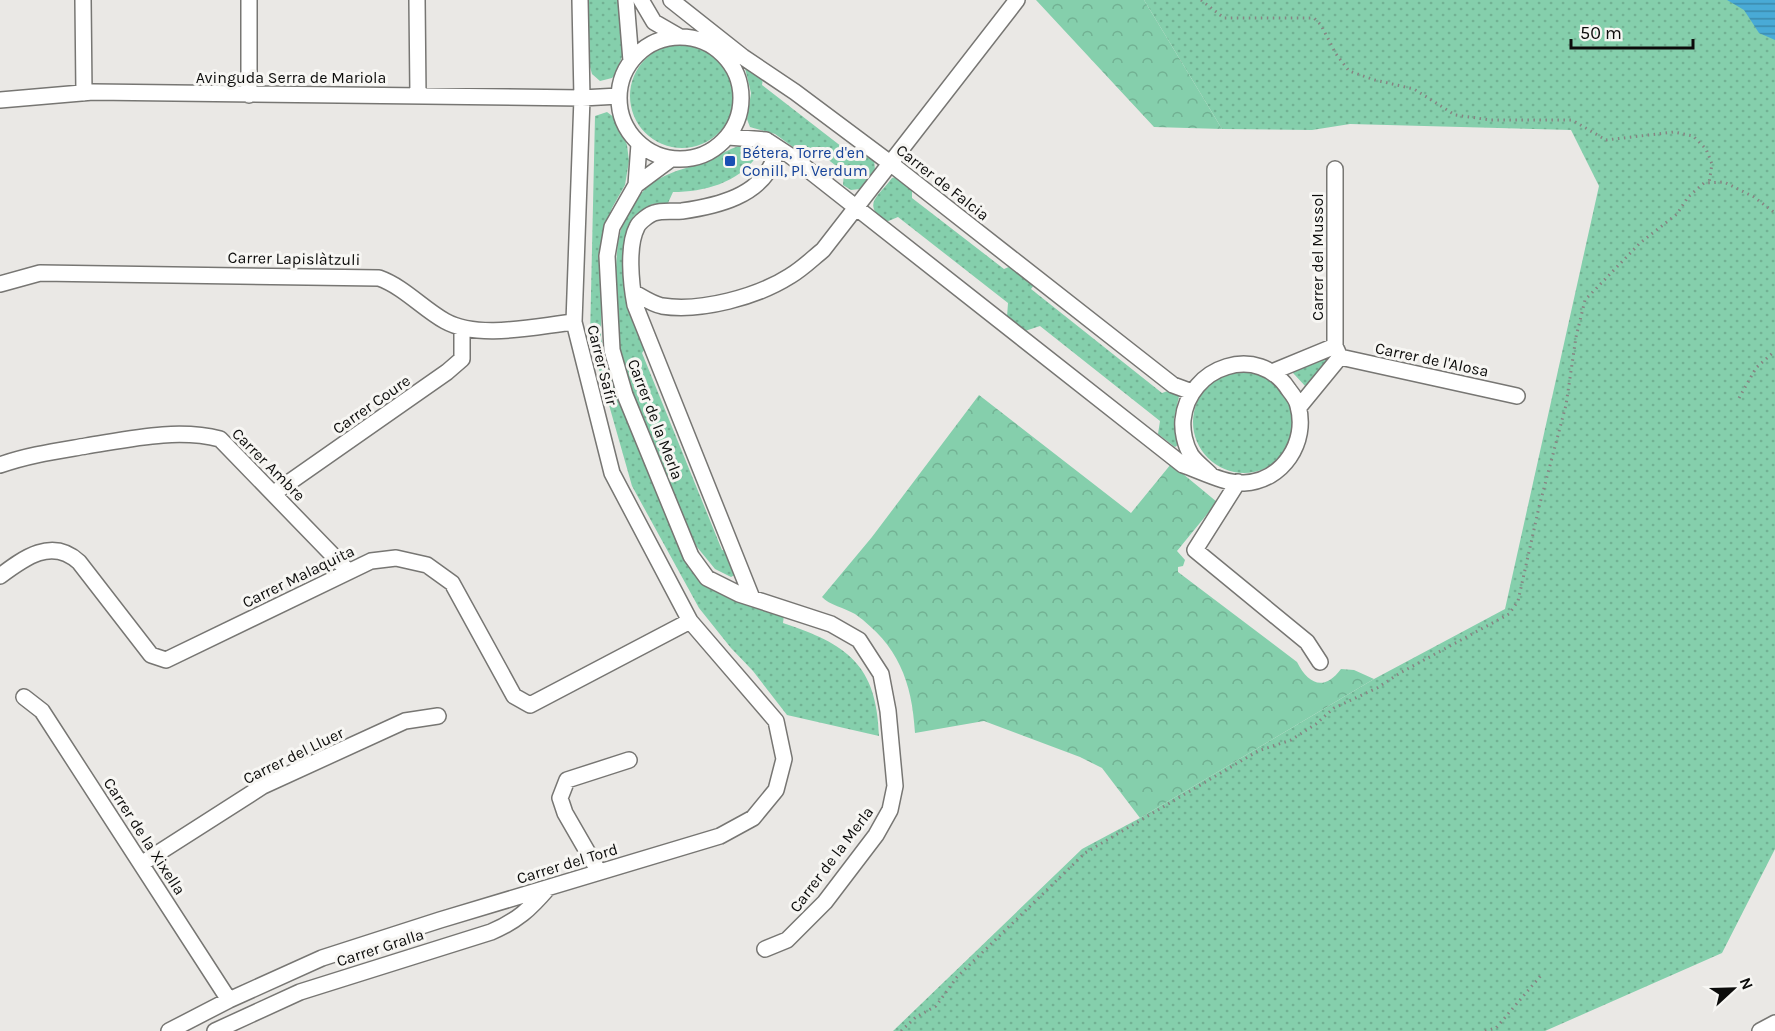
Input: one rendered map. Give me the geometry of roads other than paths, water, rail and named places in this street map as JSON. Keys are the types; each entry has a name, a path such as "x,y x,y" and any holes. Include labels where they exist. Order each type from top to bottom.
{"street":[{"path":"83,0 84,93"},
{"path":"249,0 249,95"},
{"path":"417,0 418,95"},
{"name":"Carrer Safir","path":"580,0 582,98 574,322 612,472 690,621"},
{"path":"626,0 632,61"},
{"path":"641,0 654,22 680,37"},
{"name":"Carrer de Falcia","path":"671,0 743,57 795,92 890,163 1173,385 1192,392"},
{"path":"633,292 660,306 681,307 720,303 756,292 790,276 823,250 1017,0"},
{"path":"680,37 699,40 717,49 731,63 739,81 742,101 738,120 728,137 716,148 702,156 687,160 671,159 654,154 639,144 628,130 621,113 619,96 623,78 632,61 645,48 662,40 680,37"},
{"name":"Avinguda Serra de Mariola","path":"0,99 84,93 582,98 619,96"},
{"path":"728,137 766,140 792,156 1183,465 1225,481 1244,483 1270,477 1290,459 1298,443 1301,420 1299,407 1284,382 1272,372 1258,366 1244,364 1226,366 1211,372 1198,383 1192,392 1184,408 1183,426 1186,444 1192,456 1210,474"},
{"name":"Carrer de la Merla","path":"752,598 635,305 630,280 637,225 653,213 681,211 733,200 754,187 769,172 774,159 766,140"},
{"name":"Carrer de la Merla","path":"636,185 639,144"},
{"name":"Carrer de la Merla","path":"671,159 636,185 612,227 607,256 612,350 625,395 691,556 707,578 752,598 831,624 858,640 881,674 888,711 895,786 890,810 876,835 825,902 787,940 765,950"},
{"name":"Carrer del Mussol","path":"1335,169 1338,351"},
{"name":"Carrer Lapislàtzuli","path":"0,284 40,273 379,278 393,283 444,320 462,329 486,331 574,322"},
{"name":"Carrer Coure","path":"274,493 447,372 462,359 462,329"},
{"path":"1272,372 1338,351"},
{"path":"1299,407 1338,351"},
{"name":"Carrer de l'Alosa","path":"1338,351 1517,396"},
{"name":"Carrer Ambre","path":"0,465 24,456 144,436 203,435 220,439 348,571"},
{"path":"1238,482 1195,550 1307,642 1320,662"},
{"name":"Carrer Malaquita","path":"0,576 36,553 52,550 69,553 79,562 151,655 166,660 371,561 396,558 426,565 452,583 514,696 530,705 690,621"},
{"name":"Carrer del Tord","path":"169,1031 229,1000 322,958 720,836 753,818 776,790 784,759 776,722 690,621"},
{"name":"Carrer de la Xixella","path":"24,697 42,711 229,1000"},
{"name":"Carrer del Lluer","path":"141,864 263,786 405,721 438,716"},
{"path":"599,872 565,813 560,798 567,780 629,760"},
{"name":"Carrer Gralla","path":"214,1031 300,992 511,924 530,909 548,888"},
{"path":"1760,1031 1775,1023"}],"water":[{"path":"1727,0 1775,0 1775,40 1759,33 1744,10"}],"place":[{"name":"Bétera, Torre d'en Conill, Pl. Verdum","path":"730,161"}]}
